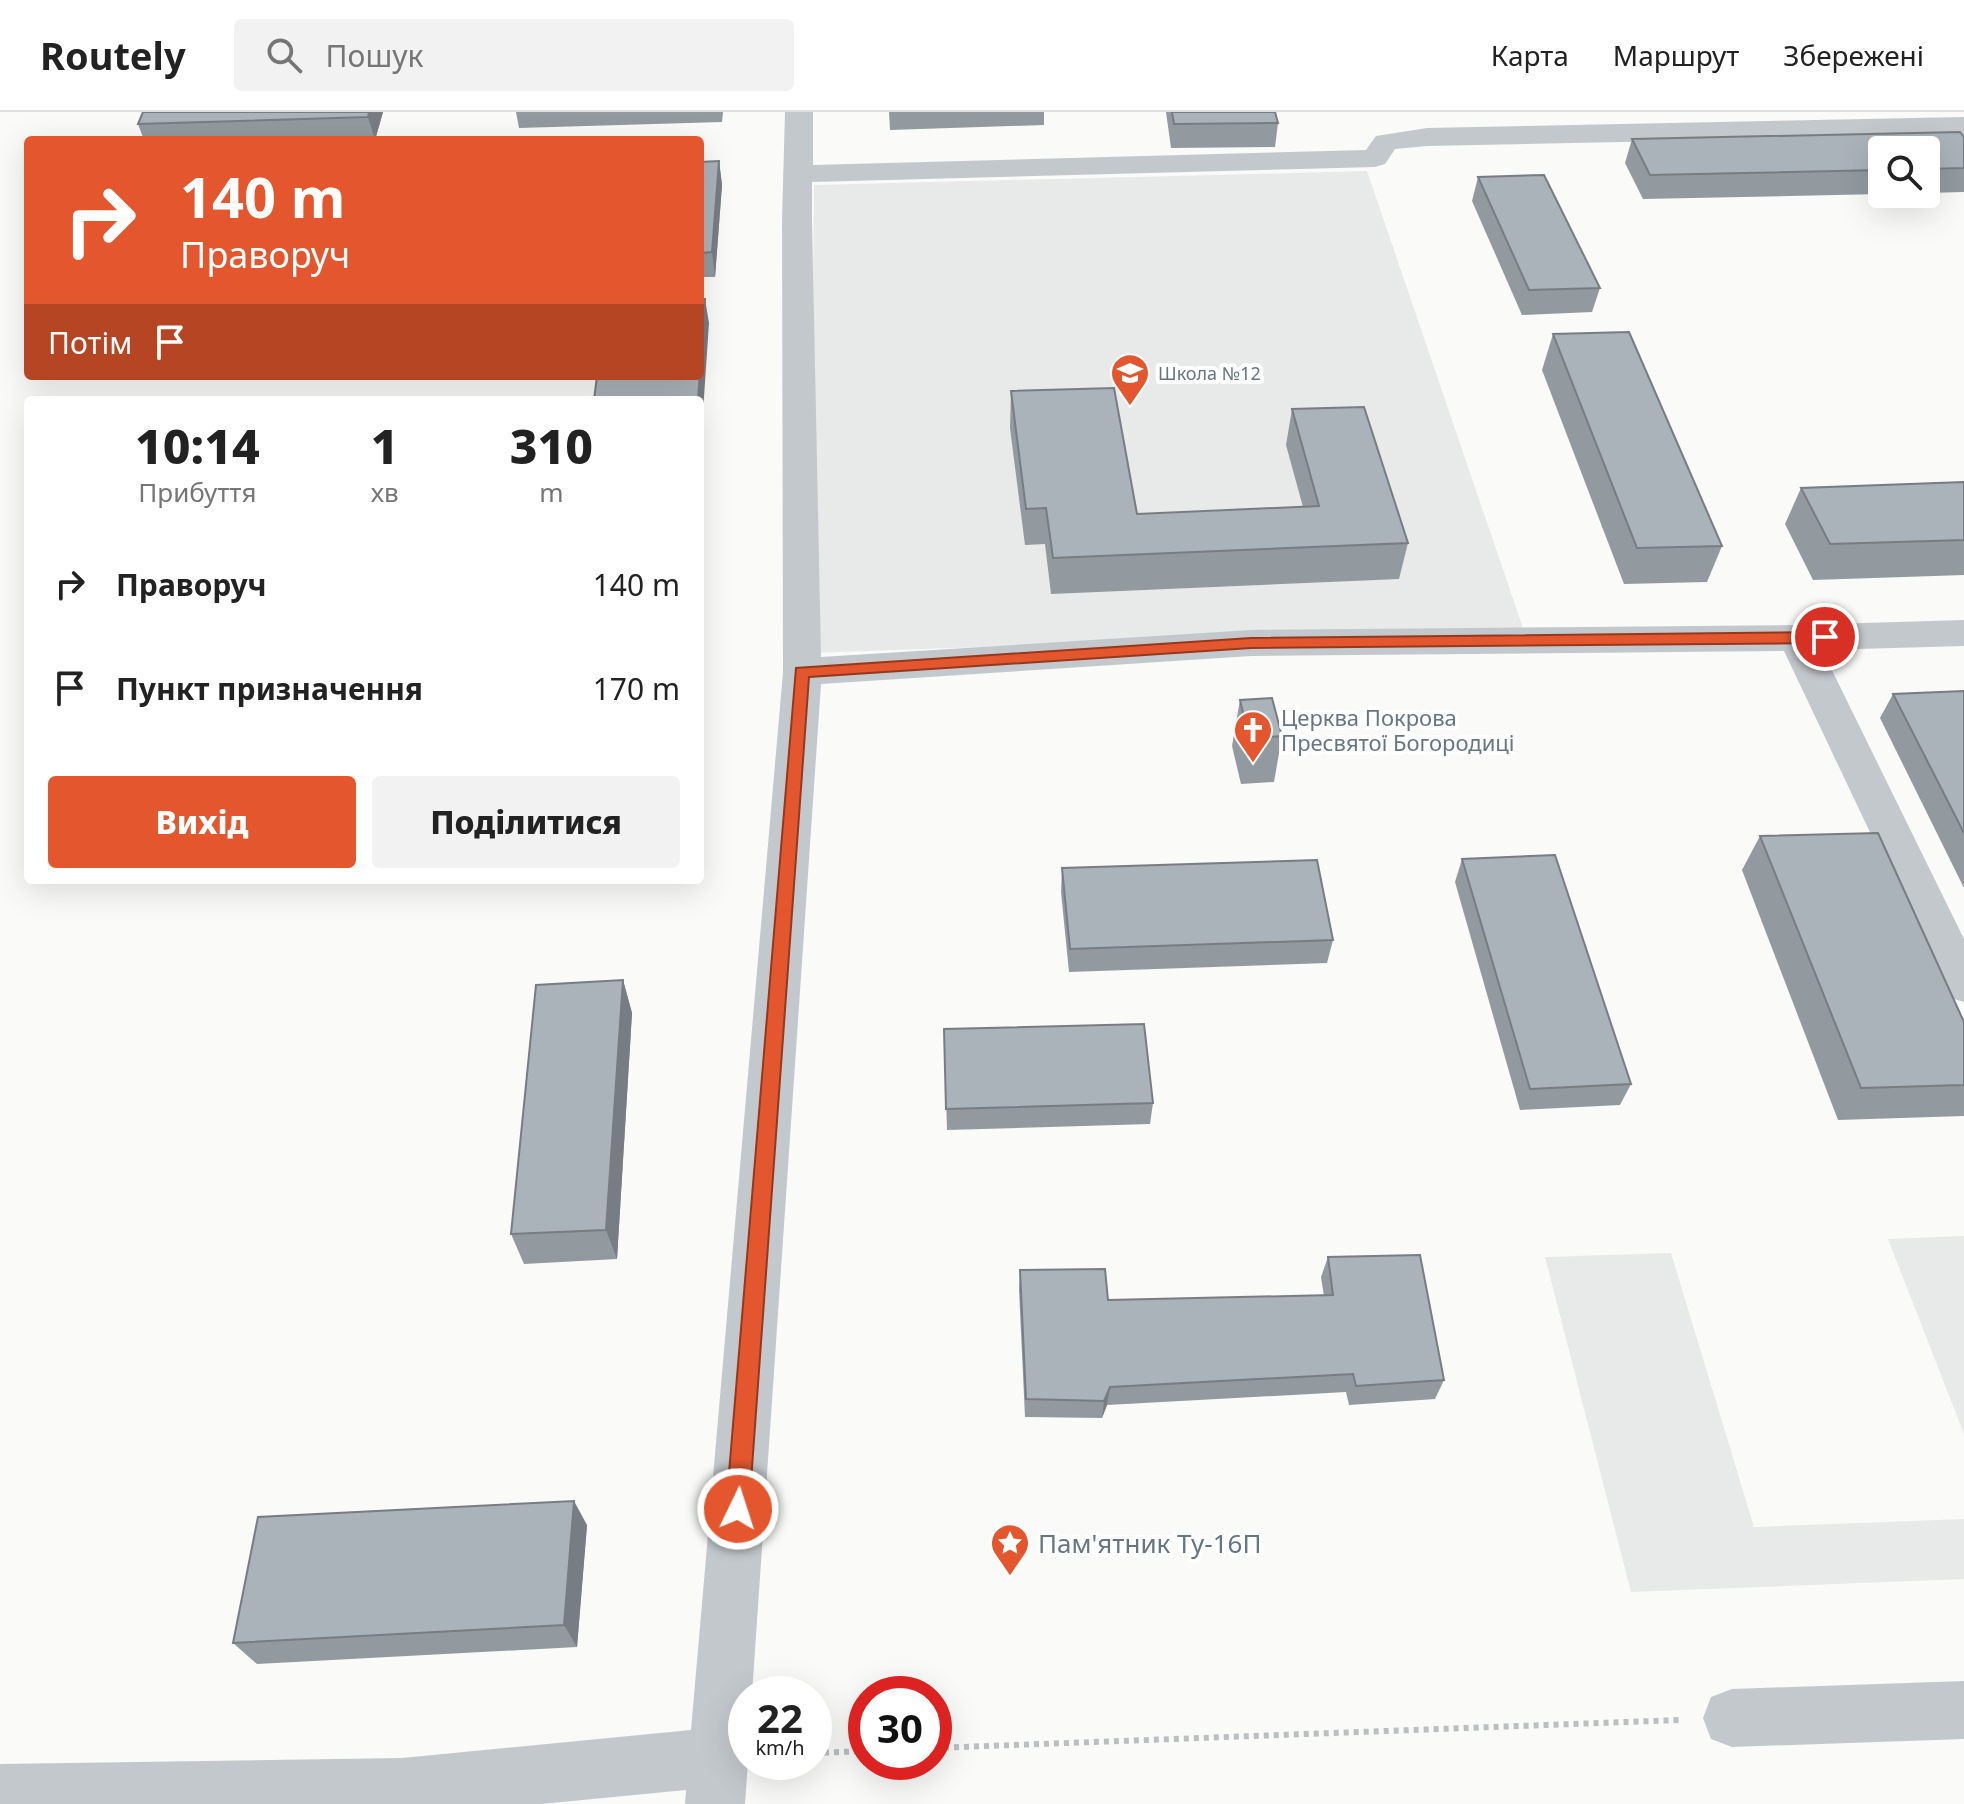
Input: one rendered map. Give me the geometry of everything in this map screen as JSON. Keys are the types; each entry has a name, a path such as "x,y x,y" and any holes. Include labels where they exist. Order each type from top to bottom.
{"street":[{"path":"0,1794 717,1780 802,672 799,112"},
{"path":"1373,112 1386,142"},
{"path":"798,174 1375,158 1386,142 1427,137 1964,126"},
{"path":"802,672 1251,643 1797,638 1964,633"},
{"path":"1797,638 1964,984"},
{"path":"1732,1718 1964,1710"}],"path":[{"path":"952,1747 1732,1718"}],"shaded area":[{"name":"Школа №12","path":"1367,171 1523,628 810,653 814,185"},
{"path":"1964,1236 1964,1434 1888,1239"},
{"path":"1671,1253 1754,1527 1964,1519 1964,1579 1631,1592 1545,1257"}],"building":[{"path":"143,112 369,112 368,117 138,124"},
{"path":"1172,112 1275,112 1278,123 1174,124"},
{"path":"1960,132 1964,137 1964,168 1940,169 1940,136 1868,136 1868,170 1650,175 1632,139"},
{"path":"719,161 712,252 704,253 704,162"},
{"path":"1544,175 1600,288 1529,290 1478,177"},
{"path":"1629,332 1722,546 1637,548 1553,334"},
{"path":"596,380 700,380 698,396 594,396"},
{"path":"1114,388 1137,514 1319,506 1292,409 1364,407 1408,543 1053,558 1046,508 1026,509 1011,391"},
{"path":"1964,482 1964,540 1830,544 1801,488"},
{"path":"1964,691 1964,833 1893,694"},
{"path":"1272,698 1282,736 1249,739 1240,700"},
{"path":"1878,833 1964,1022 1964,1085 1861,1088 1760,836"},
{"path":"1555,855 1631,1084 1530,1089 1462,859"},
{"path":"1317,860 1333,940 1070,949 1062,868"},
{"path":"623,980 606,1230 511,1234 536,985"},
{"path":"1144,1024 1153,1103 946,1109 944,1029"},
{"path":"1420,1255 1444,1380 1356,1386 1353,1374 1110,1387 1104,1401 1026,1399 1020,1270 1105,1269 1108,1300 1333,1295 1328,1257"},
{"path":"574,1501 564,1625 233,1643 258,1517"}],"place":[{"name":"Школа №12","path":"1130,407"},
{"name":"Церква Покрова Пресвятої Богородиці","path":"1253,764"},
{"name":"Пам'ятник Ту-16П","path":"1010,1577"}],"route":[{"path":"738,1509 802,672 1251,643 1825,637"}]}
